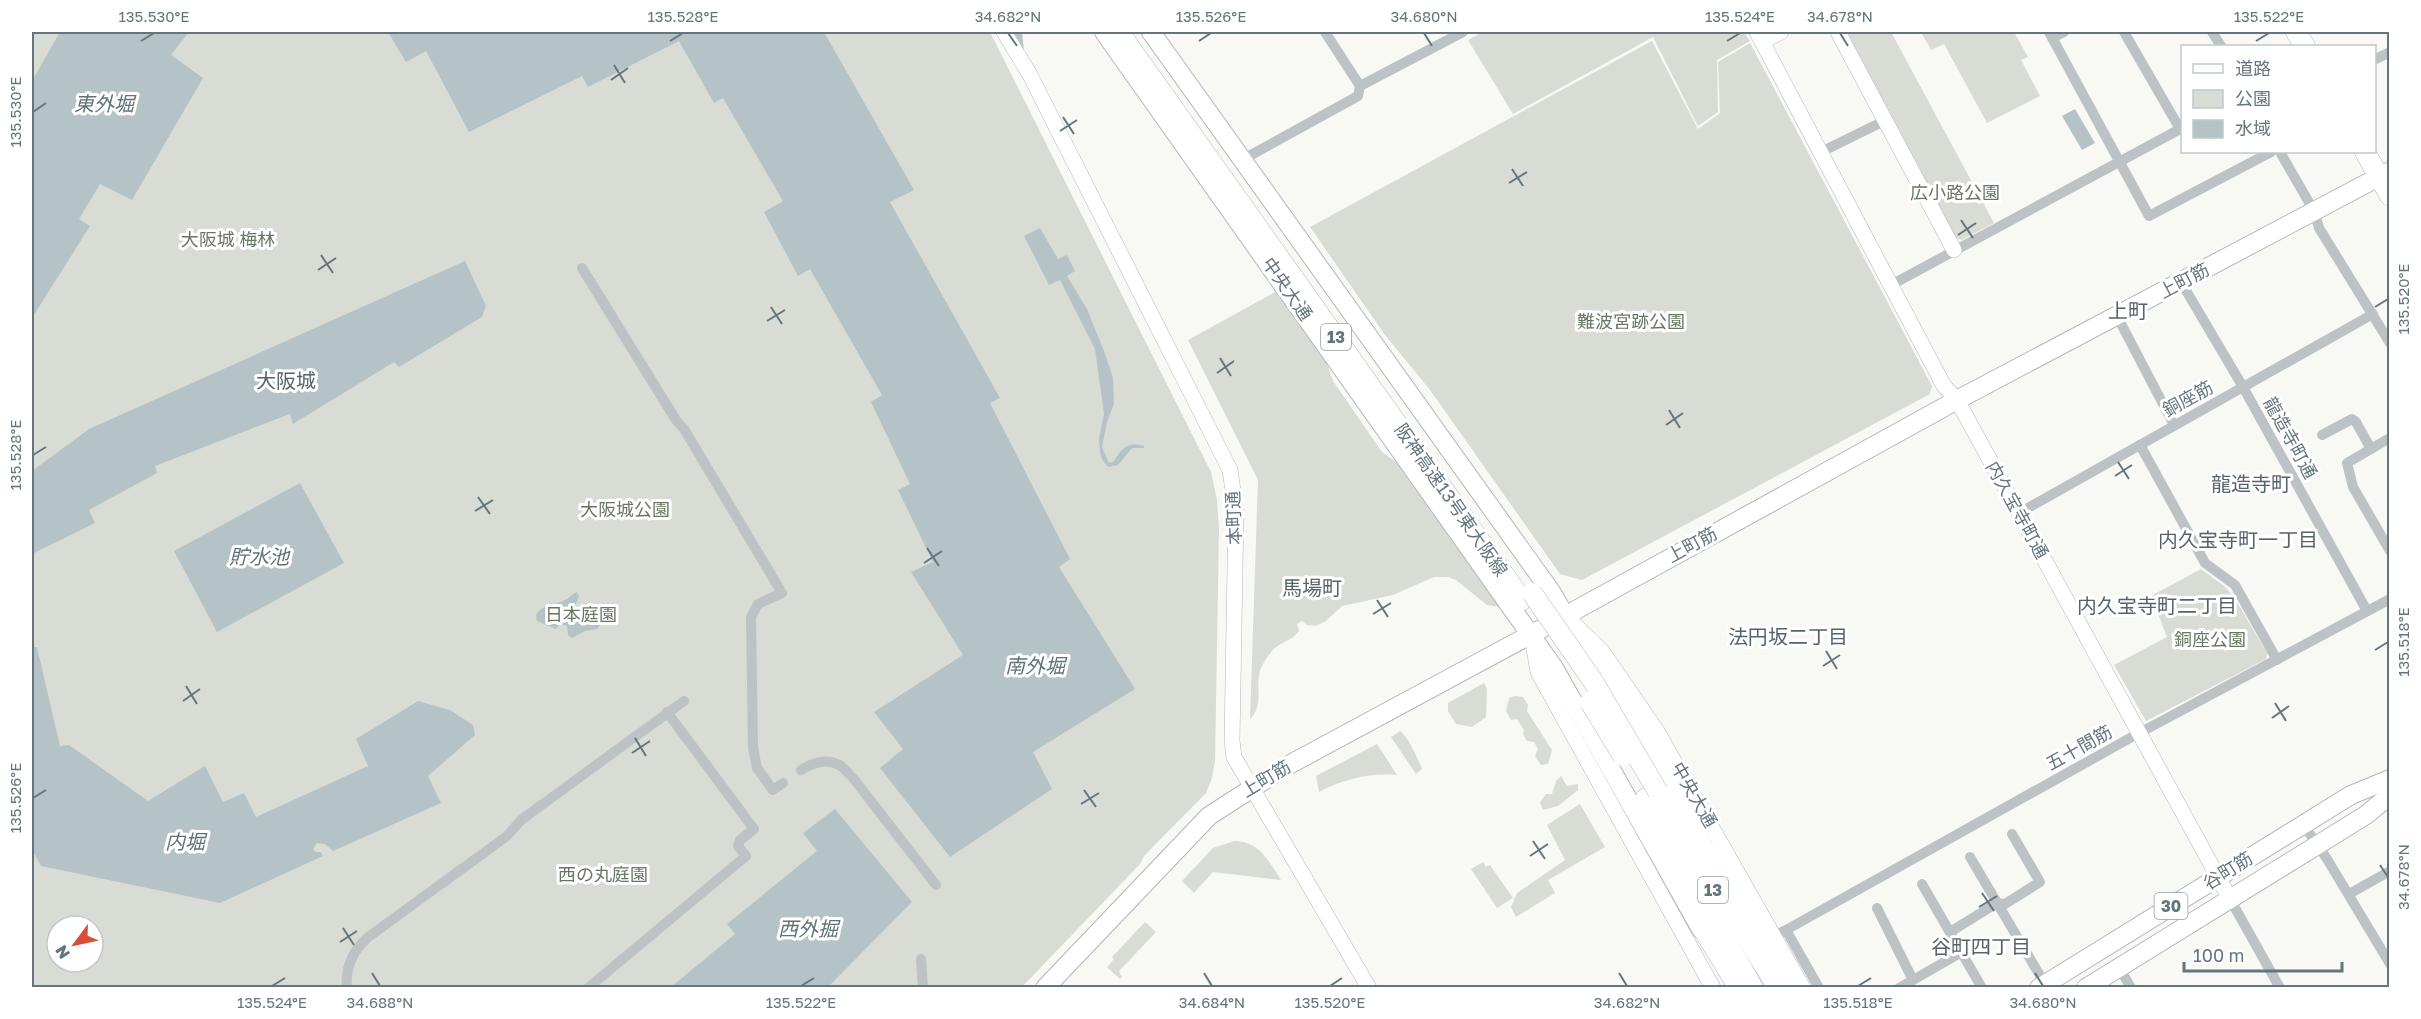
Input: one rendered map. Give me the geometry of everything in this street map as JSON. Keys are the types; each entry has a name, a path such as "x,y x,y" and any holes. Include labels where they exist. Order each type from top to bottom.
{"highway":[{"name":"阪神高速13号東大阪線","path":"1119,32 1190,120"},
{"name":"阪神高速13号東大阪線","path":"1135,32 1190,120 1492,547 1611,736 1753,987"},
{"path":"2296,32 2304,45"},
{"path":"2366,153 2384,173 2390,196"},
{"name":"阪神高速13号東大阪線","path":"1492,547 1564,638 1619,723 1767,987"},
{"path":"1589,658 1608,700 1638,742 1711,879 1778,987"},
{"path":"1695,916 1738,987"}],"main road":[{"name":"中央大通","path":"1104,32 1554,668 1695,916 1728,987"},
{"name":"中央大通","path":"1151,32 1532,564 1589,658"},
{"name":"上町筋","path":"1045,987 1209,816 1252,787 1957,400 2384,173"},
{"name":"中央大通","path":"1638,742 1793,987"},
{"name":"30","path":"2351,795 2390,765"},
{"name":"谷町筋","path":"2042,986 2351,795 2390,779"},
{"name":"谷町筋","path":"2086,987 2366,815 2390,795"},
{"name":"30","path":"2366,815 2390,807"}],"street":[{"name":"本町通","path":"1004,32 1012,48 1019,54 1230,470 1236,511 1232,741 1234,757 1369,987"},
{"path":"1017,32 1019,54"},
{"path":"1242,160 1358,96 1360,86 1325,32"},
{"path":"1360,86 1462,32"},
{"path":"1760,37 1781,32"},
{"path":"1838,32 1954,250"},
{"path":"2064,32 2050,35 2149,216 2269,153"},
{"path":"1891,285 2181,129 2124,32"},
{"path":"2212,32 2220,45"},
{"name":"内久宝寺町通","path":"1760,37 1944,386 1957,400 2280,987"},
{"path":"2376,59 2390,52"},
{"path":"1821,152 1884,121"},
{"path":"2281,153 2313,211 2319,228 2390,343"},
{"path":"582,268 676,420 684,429 782,593 758,604 751,617 751,626 755,763 774,790 783,783"},
{"name":"龍造寺町通","path":"2181,282 2243,387 2367,611"},
{"name":"銅座筋","path":"2019,513 2373,314"},
{"path":"2117,316 2174,425"},
{"path":"2322,435 2352,419 2372,449"},
{"path":"2388,439 2347,463 2354,487 2390,551"},
{"path":"2139,445 2205,563 2235,585 2277,660"},
{"name":"五十間筋","path":"1780,933 2139,734 2389,600"},
{"name":"中央大通","path":"1565,616 1602,651 1632,693 1780,933 1803,987"},
{"name":"中央大通","path":"1531,634 1538,672 1713,987"},
{"path":"347,987 347,973 352,957 367,938 507,836 521,820 684,701"},
{"path":"588,987 746,856 738,846 740,840 754,829 667,712"},
{"path":"801,770 812,764 826,761 836,762 851,776 936,885"},
{"path":"2303,824 2349,894 2390,964"},
{"path":"1950,932 1997,903 2005,904 2040,882 2012,834"},
{"path":"1970,857 2042,986"},
{"path":"2349,894 2390,871"},
{"path":"1922,884 1982,987"},
{"path":"1877,908 1913,980"},
{"path":"1780,933 1819,987"},
{"path":"1899,987 1962,952"},
{"path":"921,959 923,987"},
{"path":"2119,966 2131,987"}],"green space":[{"name":"大阪城公園","path":"32,32 990,32 1211,472 1217,500 1219,528 1215,761 1206,793 1022,987 32,987"},
{"path":"1483,32 1744,32 1750,41 1717,60 1718,112 1698,126 1653,37 1513,114 1468,40"},
{"name":"広小路公園","path":"1847,32 1891,32 1994,223 1962,240 1956,238"},
{"path":"1921,32 2014,32 2028,57 2021,60 2040,96 1987,123 1944,44 1931,50"},
{"name":"難波宮跡公園","path":"1652,41 1698,129 1720,113 1718,62 1750,43 1932,386 1930,394 1582,580 1560,574 1430,390 1385,335 1310,227"},
{"path":"1277,291 1327,364 1333,381 1382,452 1396,462 1500,607 1487,605 1456,580 1448,577 1434,577 1393,595 1342,606 1326,621 1316,626 1307,625 1302,621 1297,624 1299,631 1297,634 1275,648 1262,666 1258,681 1257,707 1250,719 1258,480 1188,340"},
{"name":"銅座公園","path":"2201,569 2224,586 2234,597 2267,653 2266,659 2146,721 2114,665 2167,637 2151,596"},
{"path":"1484,683 1487,689 1486,717 1472,727 1456,724 1448,711 1448,703"},
{"path":"1523,697 1528,705 1527,711 1552,750 1548,764 1541,765 1535,756 1538,749 1534,742 1527,741 1523,734 1524,730 1517,719 1511,720 1506,711 1509,698"},
{"path":"1400,731 1416,755 1422,769 1416,774 1391,737"},
{"path":"1377,744 1397,775 1357,778 1319,792 1316,776"},
{"path":"1561,776 1567,786 1578,784 1578,790 1558,806 1543,810 1540,802 1546,794 1552,794 1556,781"},
{"path":"1580,804 1605,847 1548,880 1555,893 1516,917 1511,907 1517,893 1565,860 1547,825"},
{"path":"1234,841 1257,848 1281,880 1213,872 1194,893 1182,881 1213,848"},
{"path":"1483,862 1486,867 1490,865 1513,898 1497,908 1471,869"},
{"path":"1145,922 1156,932 1119,971 1122,977 1120,979 1107,967 1114,959 1112,957"}],"water":[{"name":"東外堀","path":"60,32 189,32 171,55 203,78 132,200 100,184 79,219 90,226 32,318 32,81"},
{"name":"南外堀","path":"388,32 824,32 914,190 890,202 1000,398 990,403 1070,559 1059,567 1135,689 1033,752 1052,789 950,857 880,768 903,749 874,712 963,655 911,572 933,562 898,490 910,484 871,402 882,395 810,269 798,276 764,212 783,201 723,98 714,103 679,41 588,87 582,76 469,132 426,51 406,62"},
{"path":"2075,109 2095,143 2082,150 2062,116"},
{"path":"1040,228 1058,259 1067,255 1075,271 1067,276 1087,309 1113,378 1114,404 1107,422 1102,447 1109,463 1113,462 1129,445 1144,446 1144,448 1132,448 1118,465 1108,467 1100,452 1099,438 1104,414 1095,349 1060,280 1049,285 1024,236"},
{"path":"465,261 486,306 482,317 399,367 394,362 293,424 290,414 155,466 157,473 89,510 95,523 32,554 32,471 89,429"},
{"name":"貯水池","path":"300,483 344,563 217,632 174,551"},
{"path":"577,592 579,596 576,611 585,616 595,608 600,608 604,620 597,629 585,631 572,638 568,635 567,626 560,624 556,629 537,621 536,615 539,611"},
{"name":"内堀","path":"32,647 37,647 60,746 69,745 148,801 205,766 223,802 244,793 256,817 368,766 356,739 418,701 450,710 473,725 475,735 428,776 441,803 333,851 325,844 317,843 313,849 321,852 323,856 220,903 41,866 32,850"},
{"name":"西外掘","path":"835,809 912,902 828,987 671,987 735,934 727,924 817,851 803,833"}],"district":[{"name":"上町","path":"2128,311"},
{"name":"大阪城","path":"286,381"},
{"name":"龍造寺町","path":"2251,484"},
{"name":"内久宝寺町一丁目","path":"2238,540"},
{"name":"馬場町","path":"1312,588"},
{"name":"内久宝寺町二丁目","path":"2157,606"},
{"name":"法円坂二丁目","path":"1788,637"},
{"name":"谷町四丁目","path":"1981,947"}],"park label":[{"name":"大阪城 梅林","path":"228,240"},
{"name":"日本庭園","path":"581,615"},
{"name":"西の丸庭園","path":"603,875"}]}
